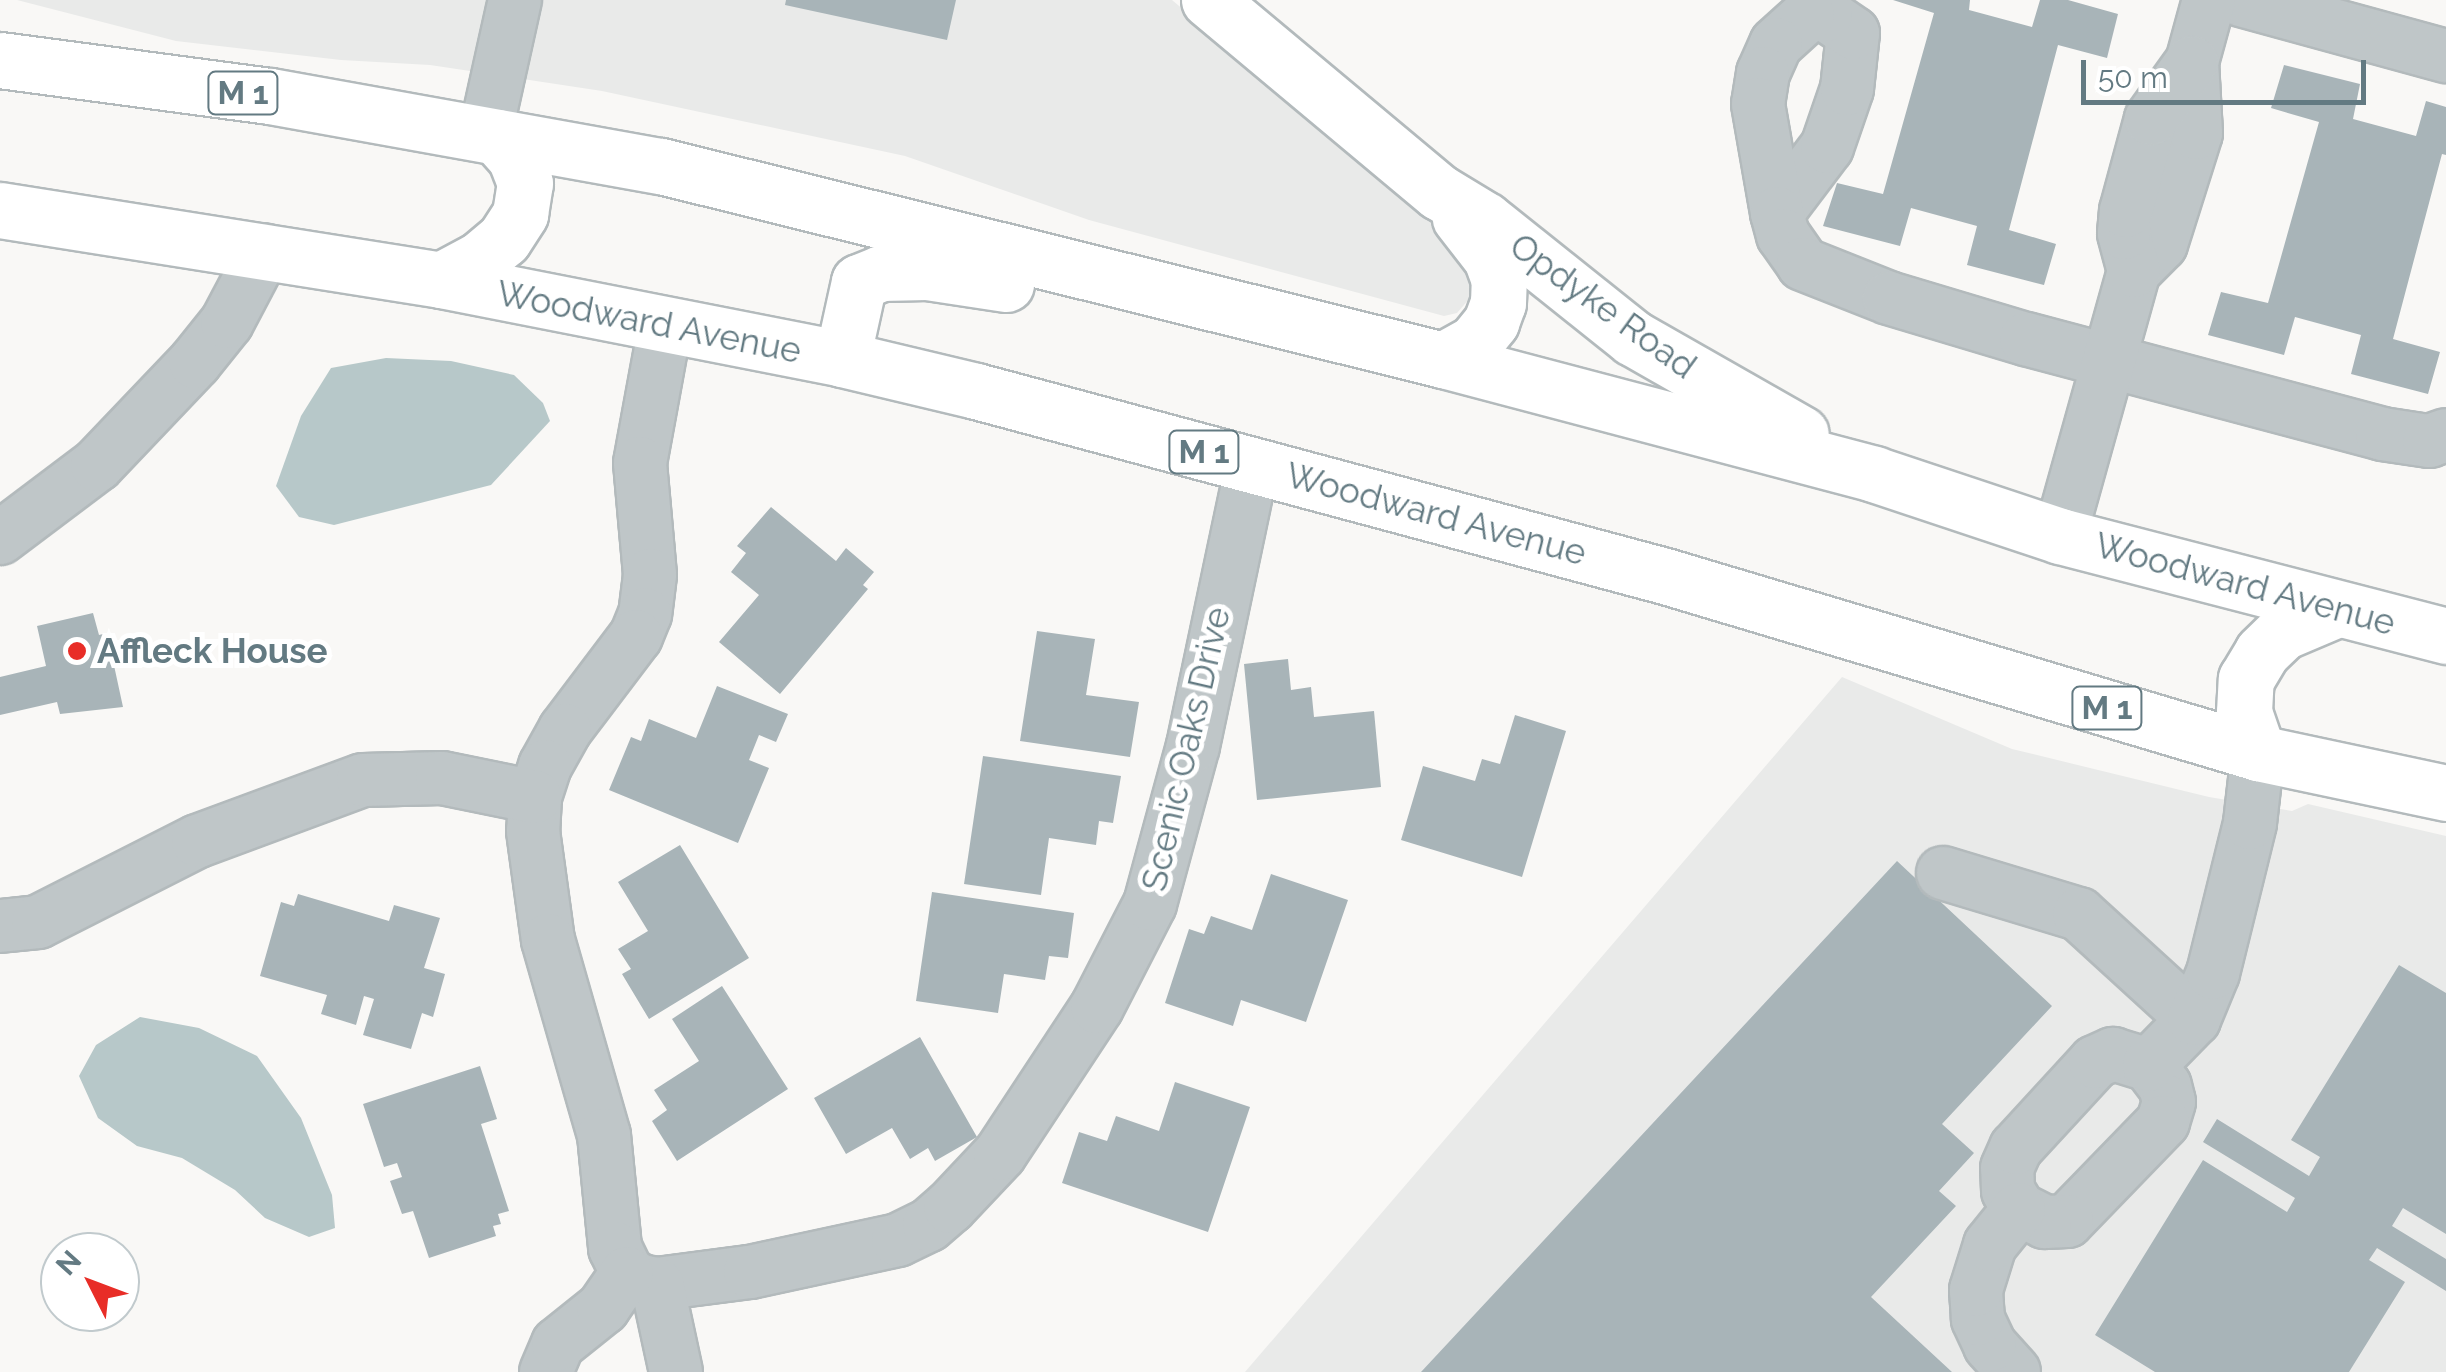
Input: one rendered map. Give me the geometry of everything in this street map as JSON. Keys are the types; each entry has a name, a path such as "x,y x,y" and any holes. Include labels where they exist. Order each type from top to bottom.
{"main road":[{"name":"Opdyke Road","path":"1209,0 1439,192 1484,220 1633,338 1874,474"},
{"name":"Woodward Avenue","path":"0,60 270,96 661,166 1443,360 1874,474 2060,536 2446,636"},
{"path":"441,280 480,259 504,238 520,214 524,183 515,157 491,136"},
{"name":"Opdyke Road","path":"1439,192 1491,258 1499,280 1491,322 1475,342 1443,360"},
{"name":"Woodward Avenue","path":"0,210 441,280 666,328 842,359 1665,576 2258,753 2446,793"},
{"path":"842,359 859,282 882,273 927,272 1311,328"},
{"path":"2258,753 2244,712 2246,679 2262,652 2283,632 2337,609"}],"street":[{"path":"491,136 516,0"},
{"path":"2060,536 2134,270 2162,244 2196,133 2192,62 2209,0"},
{"path":"2241,0 2446,56"},
{"path":"1777,213 1794,255 1828,278 2110,362 2382,434 2430,441 2446,434"},
{"path":"0,538 97,465 195,362 228,322 265,250"},
{"path":"666,328 640,463 650,575 645,614 628,648 565,730 535,797 533,831 548,940 604,1136 615,1248 642,1278 676,1372"},
{"name":"Scenic Oaks Drive","path":"642,1278 750,1272 898,1240 929,1226 1000,1154 1096,1007 1150,904 1192,746 1252,465"},
{"path":"2149,1066 2194,1018 2213,972 2250,823 2258,753"},
{"path":"0,926 38,922 198,840 363,780 442,778 535,797"},
{"path":"1943,873 2079,914 2194,1018"},
{"path":"2113,1054 2149,1066 2164,1086 2169,1102 2163,1122 2067,1222 2045,1222 2019,1209 2008,1191 2007,1180 2007,1168 2016,1148 2095,1062 2113,1054"},
{"path":"2014,1372 1990,1344 1978,1319 1976,1290 1990,1245 2019,1209"},
{"path":"546,1372 558,1344 642,1278"}],"shaded area":[{"path":"17,0 1172,0 1455,239 1473,281 1470,298 1457,313 1444,316 1089,220 905,156 602,91 430,65 341,60 176,41"},
{"path":"386,358 451,361 514,375 543,403 550,421 491,485 334,525 299,517 276,486 301,416 331,368"},
{"path":"1842,677 2012,749 2209,797 2292,811 2308,804 2446,836 2446,1372 1245,1372"},
{"path":"140,1017 199,1028 257,1056 301,1118 332,1195 335,1228 309,1237 265,1218 235,1190 182,1158 137,1146 98,1118 79,1076 96,1045"}],"building":[{"path":"786,0 956,0 947,40 785,5"},
{"path":"1893,0 1970,0 1969,10 2032,27 2040,0 2068,0 2118,14 2107,58 2058,45 2009,230 2056,244 2044,285 1967,265 1977,226 1911,208 1900,246 1823,226 1837,183 1883,194 1934,13"},
{"path":"2284,65 2360,84 2353,119 2416,136 2426,101 2446,107 2446,155 2442,154 2393,339 2440,352 2428,394 2351,374 2361,335 2295,317 2284,355 2208,335 2221,292 2268,303 2319,122 2271,108"},
{"path":"771,507 836,561 846,548 874,572 863,585 868,589 780,694 719,642 759,595 731,572 746,553 737,546"},
{"name":"Affleck House","path":"93,613 99,635 107,633 123,707 60,714 57,702 0,715 0,677 46,666 37,626"},
{"path":"1037,631 1095,639 1086,695 1139,702 1130,757 1020,741"},
{"path":"1288,659 1291,690 1311,687 1314,717 1374,711 1381,787 1257,800 1244,664"},
{"path":"717,686 788,714 776,742 759,735 749,760 769,768 738,843 609,790 631,737 641,741 649,719 696,738"},
{"path":"1515,715 1566,731 1522,877 1401,840 1423,766 1475,781 1482,759 1500,764"},
{"path":"983,756 1121,776 1113,823 1099,821 1096,845 1049,838 1041,895 964,884"},
{"path":"680,845 749,958 649,1019 622,974 631,969 618,949 648,931 618,882"},
{"path":"1897,861 2052,1006 1942,1124 1974,1153 1939,1191 1956,1206 1871,1297 1952,1372 1421,1372"},
{"path":"1271,874 1348,900 1306,1022 1241,1000 1233,1026 1165,1003 1189,929 1204,934 1211,916 1252,930"},
{"path":"932,892 1074,913 1068,958 1049,956 1045,980 1004,974 998,1013 916,1001"},
{"path":"298,894 389,921 394,905 440,918 424,968 445,974 433,1017 422,1013 411,1049 363,1035 374,999 364,996 356,1025 321,1014 327,995 260,976 281,902 294,906"},
{"path":"2399,965 2446,993 2446,1234 2403,1208 2392,1226 2446,1259 2446,1291 2377,1248 2369,1260 2405,1282 2349,1372 2155,1372 2095,1335 2203,1160 2287,1212 2295,1198 2203,1142 2217,1119 2309,1176 2320,1157 2291,1140"},
{"path":"722,986 788,1089 677,1161 652,1121 667,1110 654,1090 699,1061 672,1019"},
{"path":"920,1037 977,1137 935,1161 928,1148 910,1159 892,1128 846,1154 814,1098"},
{"path":"480,1066 497,1119 481,1124 509,1211 498,1214 501,1224 493,1226 496,1236 429,1258 413,1211 402,1214 390,1181 402,1177 397,1163 384,1167 363,1104"},
{"path":"1175,1082 1250,1107 1208,1232 1062,1183 1079,1132 1107,1141 1116,1116 1159,1131"}],"place":[{"name":"Affleck House","path":"77,651"}]}
